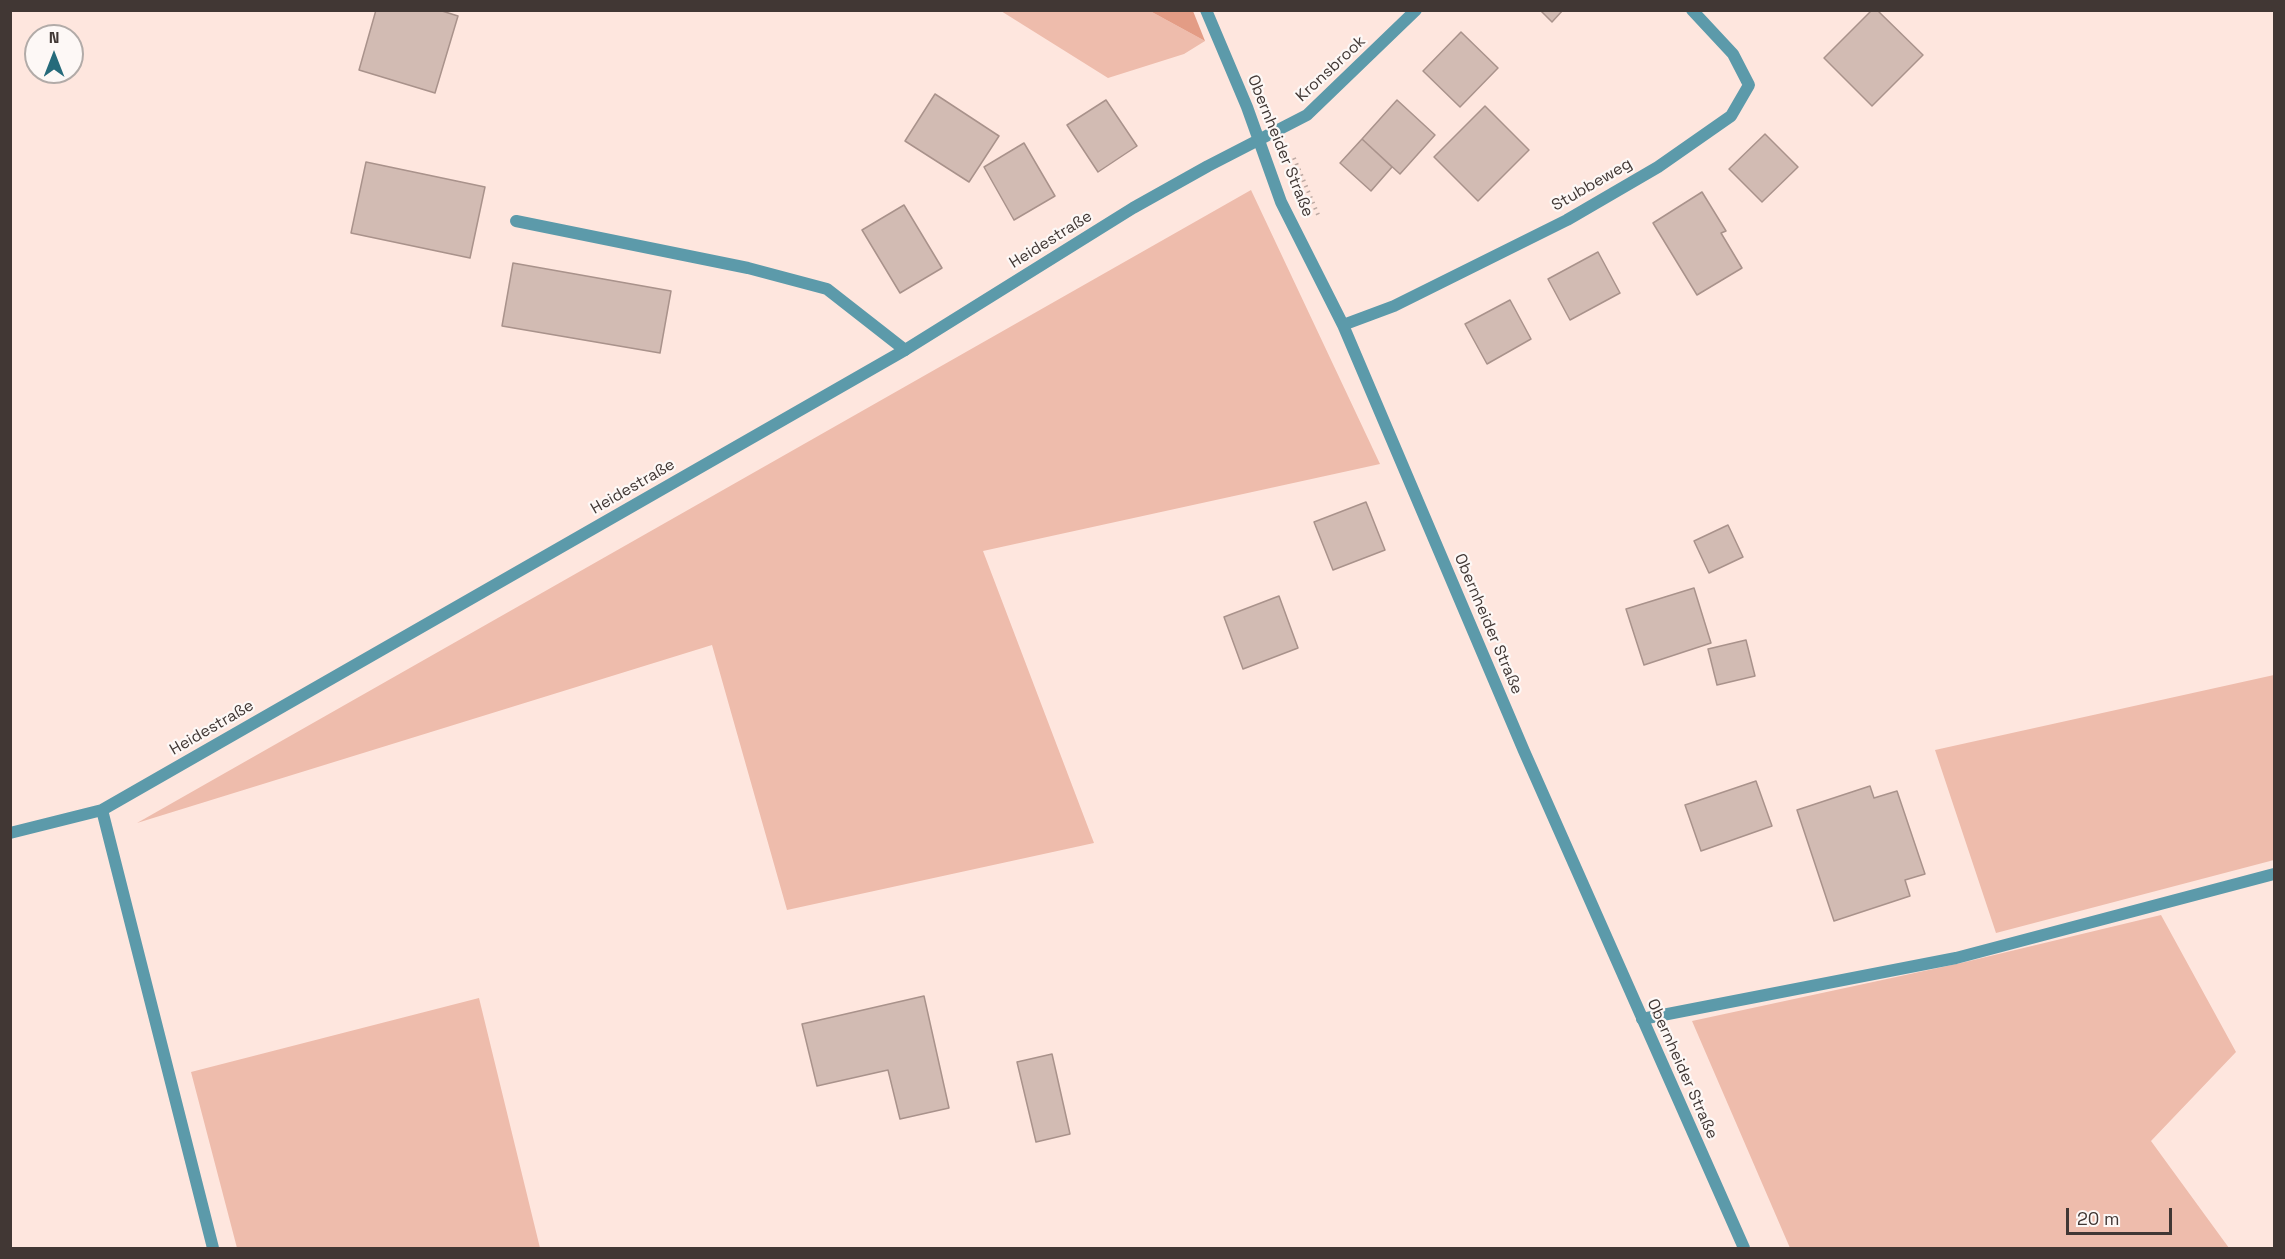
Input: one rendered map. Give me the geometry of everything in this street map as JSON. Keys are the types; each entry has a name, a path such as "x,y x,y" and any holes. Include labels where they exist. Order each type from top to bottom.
{"street":[{"name":"Obernheider Straße","path":"1206,10 1260,140 1281,202 1343,325 1524,751 1744,1248"},
{"name":"Kronsbrook","path":"1260,140 1307,115 1416,10"},
{"name":"Stubbeweg","path":"1343,325 1394,306 1567,220 1658,167 1731,116 1749,85 1733,54 1692,10"},
{"name":"Heidestraße","path":"10,833 102,810 904,351 1133,208 1260,140"},
{"path":"516,221 748,268 827,290 904,351"},
{"path":"102,810 213,1248"},
{"path":"1642,1019 1956,958 2274,874"}],"shaded area":[{"path":"1001,11 1150,11 1205,41 1184,54 1108,78"},
{"path":"1150,11 1193,11 1205,41"},
{"path":"1251,190 1380,464 983,551 1094,843 787,910 712,645 137,823"},
{"path":"2274,675 2274,860 1996,933 1935,750"},
{"path":"2161,915 2236,1052 2151,1141 2229,1248 1790,1248 1692,1021 1961,963"},
{"path":"479,998 540,1248 237,1248 191,1072"}],"building":[{"path":"376,10 439,10 458,16 435,93 359,70"},
{"path":"1540,10 1563,10 1552,22"},
{"path":"1872,10 1877,10 1923,55 1872,106 1824,58"},
{"path":"1461,32 1498,68 1460,107 1423,71"},
{"path":"935,94 999,136 969,182 905,141"},
{"path":"1106,100 1137,146 1098,172 1067,125"},
{"path":"1397,100 1435,135 1400,174 1362,139"},
{"path":"1485,106 1529,150 1478,201 1434,157"},
{"path":"1765,134 1798,167 1762,202 1729,169"},
{"path":"1362,139 1392,167 1371,191 1340,163"},
{"path":"1024,143 1055,196 1014,220 984,167"},
{"path":"366,162 485,187 470,258 351,233"},
{"path":"1702,192 1726,231 1721,233 1742,268 1697,295 1653,223"},
{"path":"904,205 942,268 900,293 862,230"},
{"path":"1598,252 1620,293 1570,320 1548,279"},
{"path":"513,263 671,291 660,353 502,326"},
{"path":"1510,300 1531,339 1487,364 1465,324"},
{"path":"1366,502 1385,550 1333,570 1314,522"},
{"path":"1728,525 1743,557 1709,573 1694,541"},
{"path":"1694,588 1711,643 1644,665 1626,609"},
{"path":"1279,596 1298,648 1243,669 1224,617"},
{"path":"1746,640 1755,676 1717,685 1708,649"},
{"path":"1756,781 1772,826 1701,851 1685,805"},
{"path":"1870,786 1874,798 1897,791 1925,874 1905,880 1910,896 1834,921 1797,810"},
{"path":"924,996 949,1108 900,1119 888,1070 817,1086 802,1024"},
{"path":"1052,1054 1070,1134 1036,1142 1017,1062"}]}
